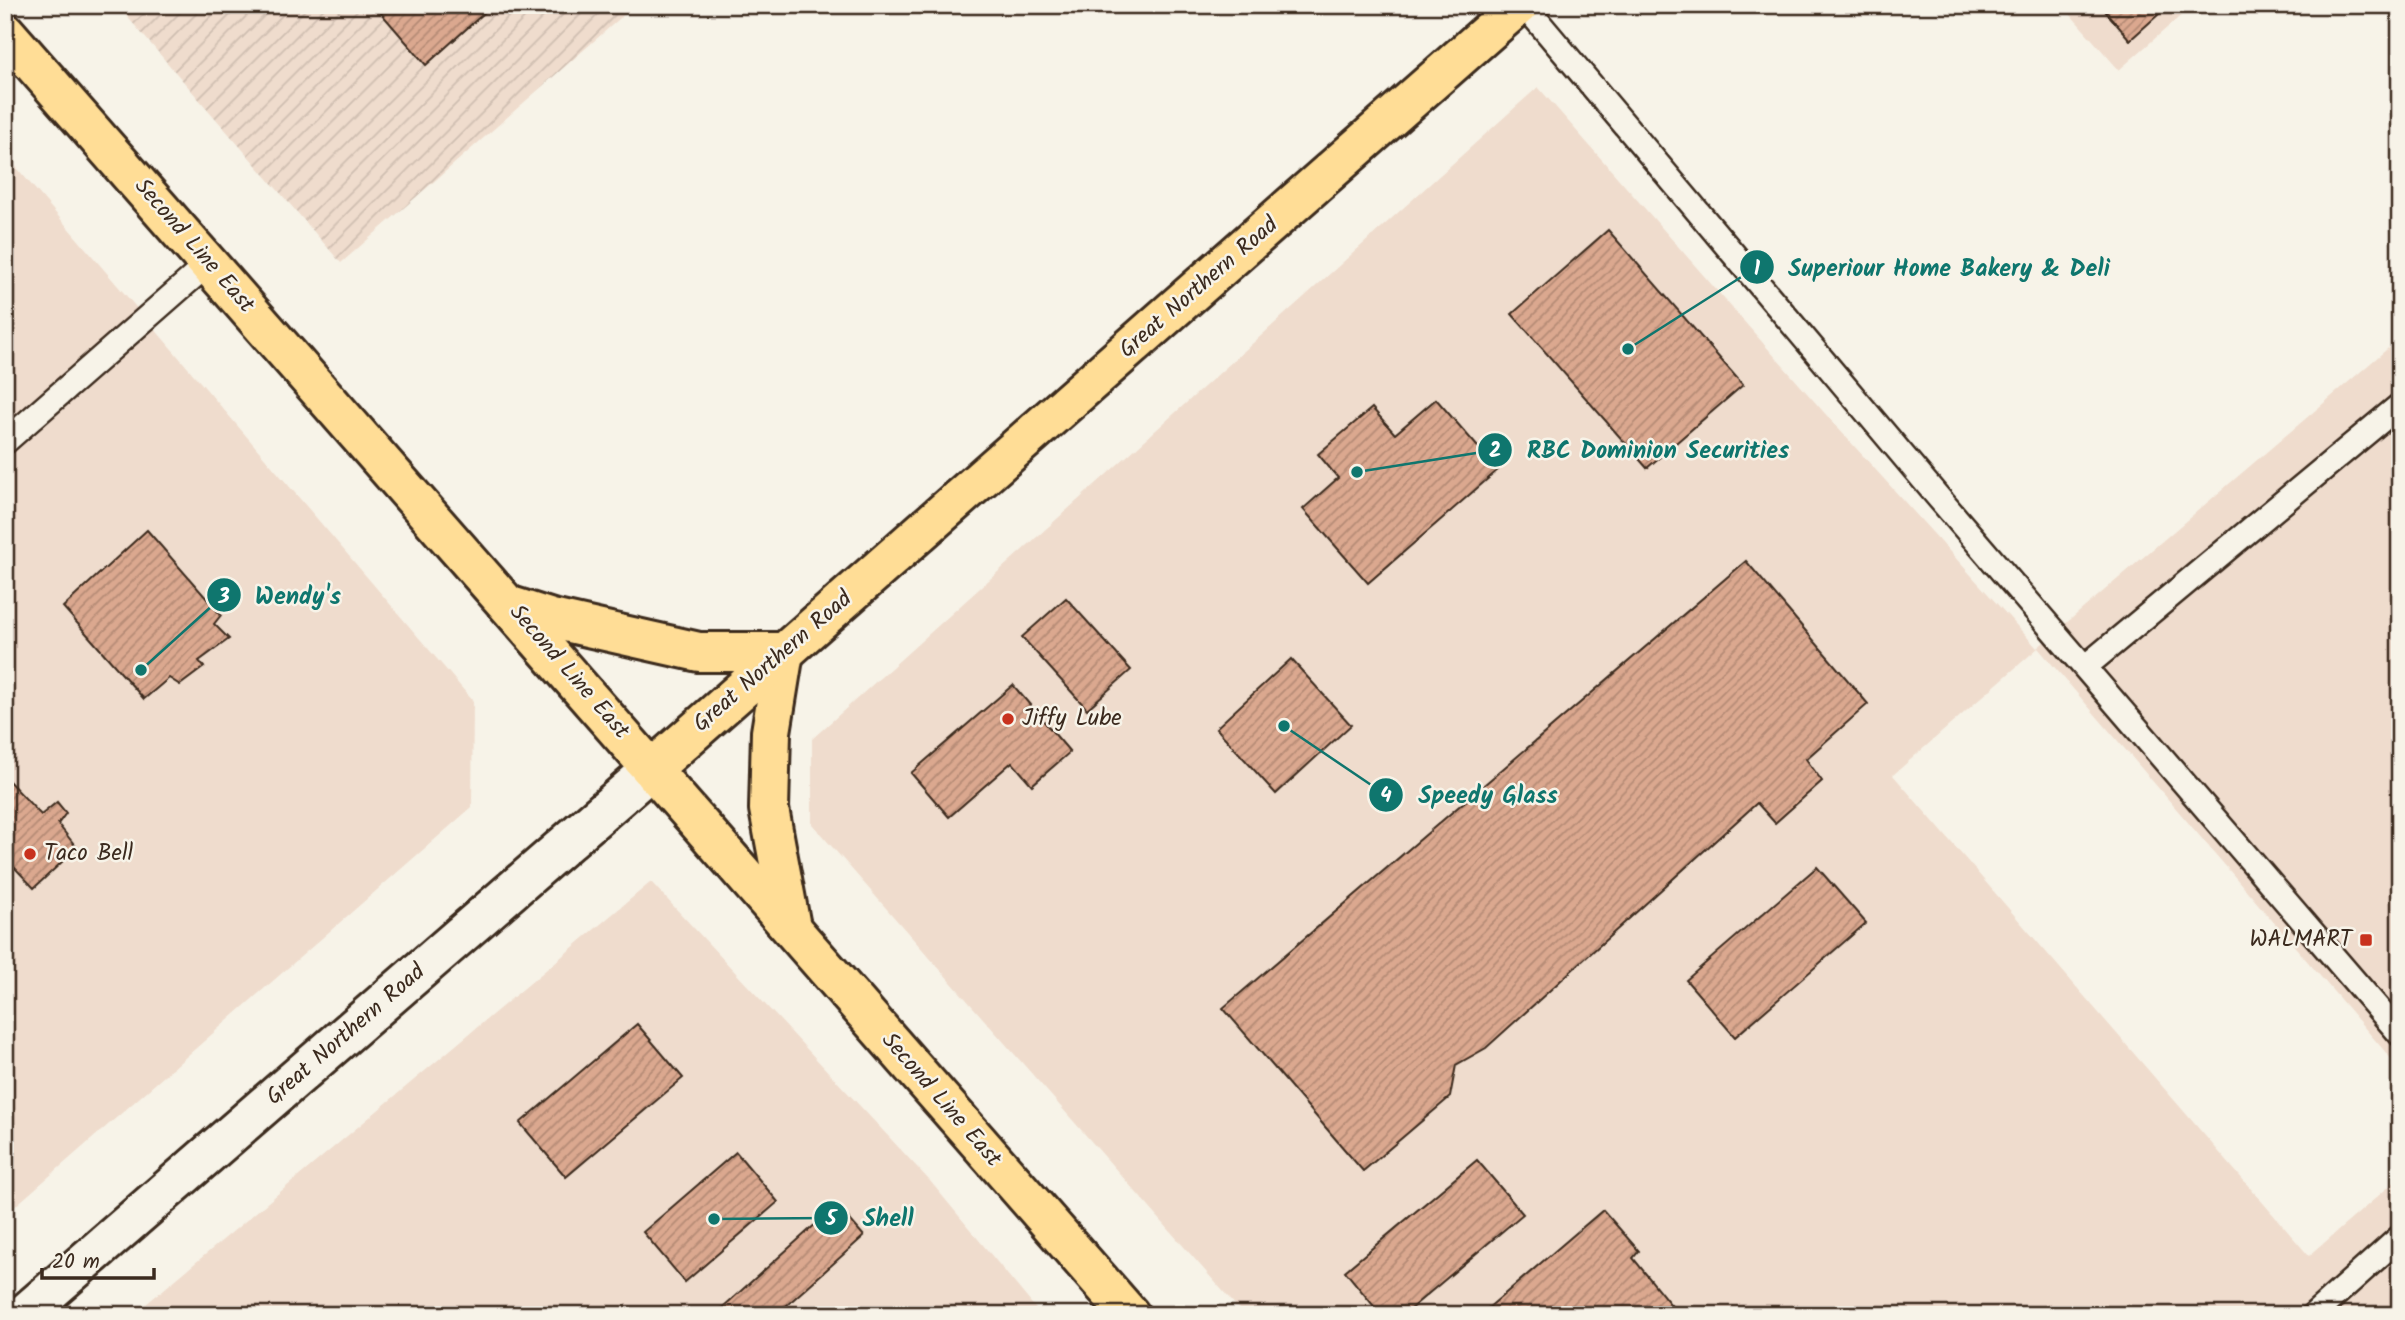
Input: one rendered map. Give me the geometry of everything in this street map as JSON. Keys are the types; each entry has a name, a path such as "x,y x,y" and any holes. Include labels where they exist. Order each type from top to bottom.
{"highway":[{"name":"Great Northern Road","path":"653,768 1522,5"},
{"name":"Second Line East","path":"5,32 1130,1315"},
{"path":"511,606 587,628 699,652 784,652 771,732 769,809 791,930"}],"main road":[{"name":"Great Northern Road","path":"23,1315 653,768"}],"lane":[{"path":"1522,5 1938,497 2400,1034"},
{"path":"5,442 209,263"},
{"path":"2085,667 2400,405"},
{"path":"2313,1315 2400,1237"}],"shaded area":[{"path":"117,5 635,5 341,263"},
{"path":"2062,5 2193,5 2119,70"},
{"path":"1538,87 1836,426 2037,648 2400,338 2400,1069 2038,648 1893,775 2309,1256 2400,1177 2400,1315 1244,1315 812,824 812,739"},
{"path":"5,154 473,701 472,807 5,1215"},
{"path":"651,882 930,1181 1041,1315 133,1315"}],"building":[{"path":"374,5 493,5 426,65"},
{"path":"2100,5 2169,5 2130,40"},
{"path":"1608,230 1743,385 1647,468 1512,314"},
{"path":"1436,399 1498,470 1368,583 1303,509 1338,478 1318,454 1372,408 1395,434"},
{"path":"147,530 221,615 214,624 229,639 199,661 204,667 180,685 169,678 144,699 63,607"},
{"path":"1746,561 1868,704 1806,759 1822,781 1775,823 1757,803 1486,1048 1456,1065 1450,1097 1363,1171 1223,1008"},
{"path":"1066,598 1131,670 1087,709 1022,637"},
{"path":"1291,659 1351,725 1276,794 1216,728"},
{"name":"Jiffy Lube","path":"1013,685 1070,752 1032,785 1012,762 949,817 911,773"},
{"path":"5,777 41,815 57,802 66,813 58,824 77,848 34,888 15,868 5,874"},
{"path":"1817,867 1866,923 1735,1037 1686,980"},
{"path":"637,1024 683,1078 566,1177 520,1123"},
{"path":"736,1152 778,1202 685,1282 643,1232"},
{"path":"1477,1160 1523,1214 1403,1315 1381,1315 1345,1271"},
{"path":"837,1205 864,1236 776,1315 714,1315"},
{"path":"1603,1210 1639,1251 1633,1258 1679,1315 1480,1315"}],"place":[{"name":"Superiour Home Bakery & Deli","path":"1628,349"},
{"name":"RBC Dominion Securities","path":"1357,472"},
{"name":"Wendy's","path":"141,670"},
{"name":"Jiffy Lube","path":"1008,719"},
{"name":"Speedy Glass","path":"1284,726"},
{"name":"Taco Bell","path":"30,854"},
{"name":"WALMART","path":"2366,940"},
{"name":"Shell","path":"714,1219"}]}
